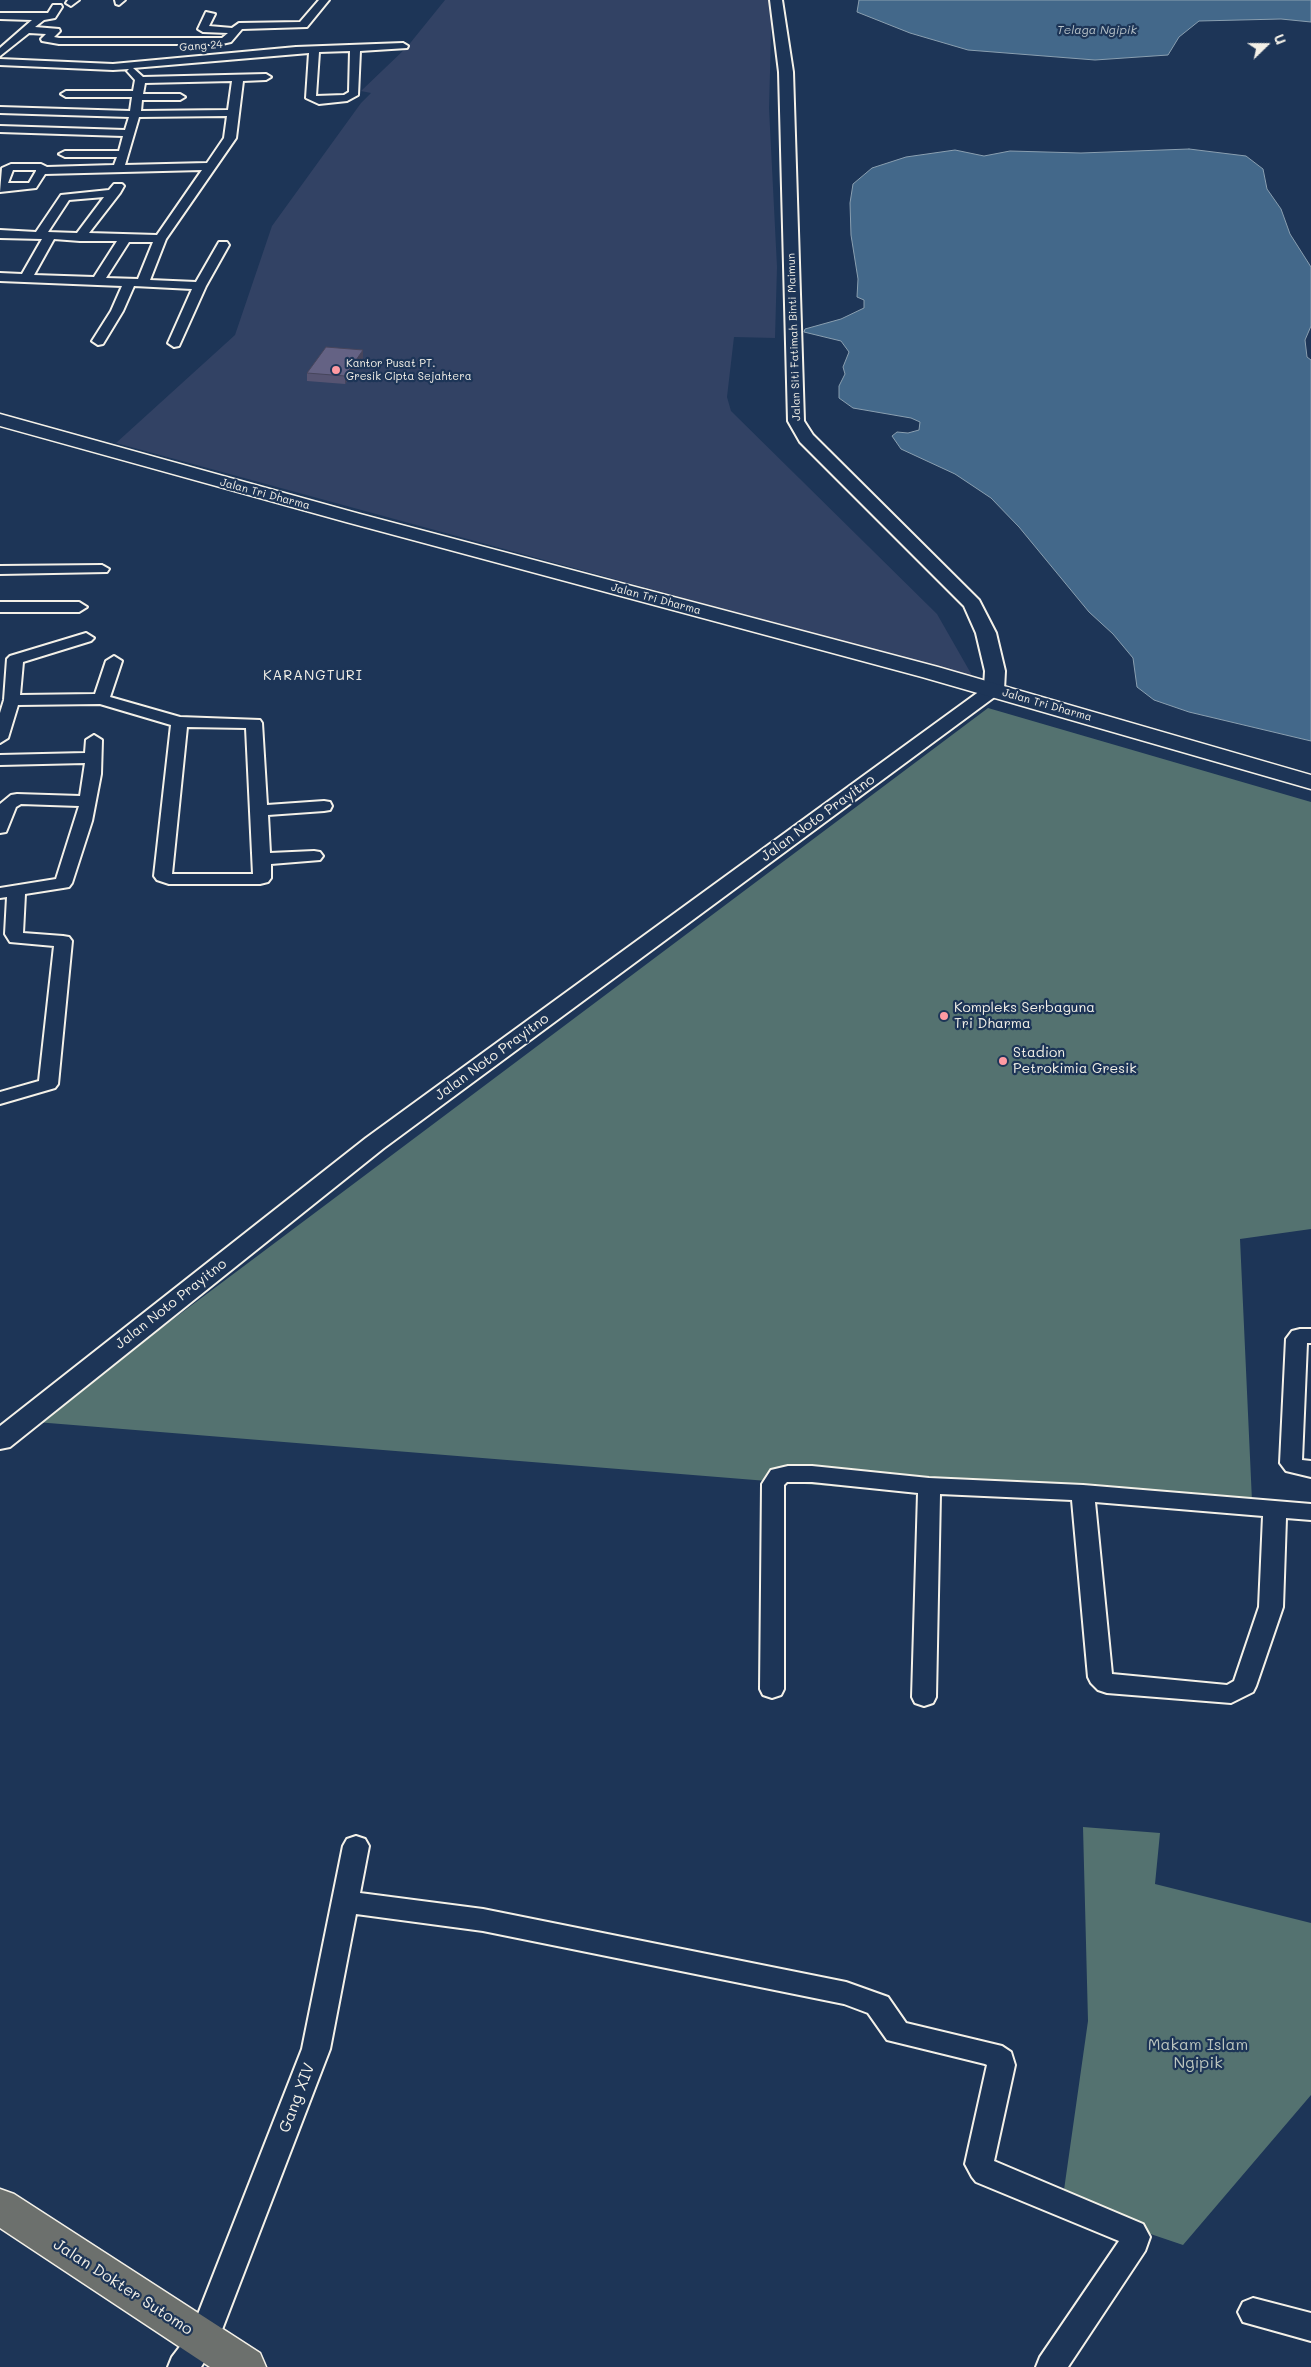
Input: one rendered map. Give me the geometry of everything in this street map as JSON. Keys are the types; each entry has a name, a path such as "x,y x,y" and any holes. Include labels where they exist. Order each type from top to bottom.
{"highway":[{"name":"Jalan Dokter Sutomo","path":"0,2206 193,2353 245,2367"}],"main road":[{"name":"Jalan Tri Dharma","path":"0,420 353,518 994,690 1311,782"}],"street":[{"path":"28,30 55,31 47,40 222,42 227,40 233,30 239,26 274,33 303,25 324,0"},
{"name":"Jalan Siti Fatimah Binti Maimun","path":"776,0 786,72 796,421 799,430 806,438 972,604 986,633 995,671 994,690"},
{"path":"0,16 50,16 57,7"},
{"path":"210,14 203,29 233,30"},
{"path":"0,53 28,30 40,17"},
{"path":"127,66 140,80 238,78 265,81 266,54 274,33"},
{"path":"147,63 153,42"},
{"name":"Gang 24","path":"0,62 101,67 127,66 314,49 403,46"},
{"path":"314,49 311,98 319,101 347,98 354,92 354,47"},
{"path":"143,283 160,240 183,203 212,166 230,138 235,113 238,78"},
{"path":"80,237 114,193 125,168 124,154 135,114 140,80"},
{"path":"66,94 180,97"},
{"path":"0,110 135,114 235,113"},
{"path":"0,130 129,133"},
{"path":"65,154 124,154"},
{"path":"13,166 44,168 32,186 1,182 8,168 13,166"},
{"path":"42,171 212,166"},
{"path":"26,278 65,196 114,193"},
{"path":"0,234 160,240"},
{"path":"98,281 125,238"},
{"path":"174,344 200,286 223,245"},
{"path":"0,277 200,286"},
{"path":"98,341 117,311 129,283"},
{"path":"0,570 102,569"},
{"path":"0,607 79,607"},
{"path":"0,738 12,700 15,659 86,638"},
{"path":"101,699 114,661"},
{"name":"Jalan Noto Prayitno","path":"0,1440 375,1143 994,690"},
{"path":"12,700 101,699 179,722 254,723 260,810 262,878 258,880 169,879 163,876 179,722"},
{"path":"0,1098 48,1084 63,941 16,938 8,892 63,883 84,821 94,758 94,740"},
{"path":"0,760 94,758"},
{"path":"0,828 8,805 17,799 88,800"},
{"path":"260,810 324,806"},
{"path":"262,859 314,856"},
{"path":"1311,1336 1300,1336 1297,1339 1291,1463 1294,1466 1311,1469"},
{"path":"772,1689 774,1480 788,1474 812,1474 930,1486 1083,1493 1311,1512"},
{"path":"924,1698 930,1486"},
{"path":"1083,1493 1100,1677 1107,1684 1231,1694 1244,1686 1271,1607 1275,1510"},
{"name":"Gang XIV","path":"193,2353 316,2049 356,1846"},
{"path":"345,1902 483,1920 846,1993 878,2005 897,2032 992,2054 1001,2060 1002,2065 979,2164 982,2168 986,2173 1133,2233 1135,2238 1135,2242 1051,2367"},
{"path":"1253,2312 1311,2327"}],"shaded area":[{"path":"445,0 772,0 769,108 777,267 775,338 734,337 727,397 731,411 937,614 973,677 116,443 235,335 272,226 361,103 371,93 361,91 407,47"}],"green space":[{"name":"Kompleks Serbaguna Tri Dharma","path":"988,708 1311,802 1311,1229 1240,1239 1252,1501 916,1493 36,1422"},
{"name":"Makam Islam Ngipik","path":"1083,1827 1160,1833 1155,1884 1311,1923 1311,2095 1183,2245 1062,2204 1088,2021"}],"water":[{"name":"Telaga Ngipik","path":"859,0 1311,0 1311,22 1281,19 1199,21 1179,37 1168,55 1095,60 968,50 910,33 857,12"},
{"path":"1189,149 1246,156 1263,169 1267,189 1281,209 1290,234 1311,267 1311,326 1305,340 1307,357 1311,360 1311,741 1189,712 1154,700 1137,687 1133,658 1113,634 1089,612 1019,527 991,498 955,474 901,449 892,436 897,432 908,433 919,430 920,422 911,418 853,408 839,398 839,386 845,374 843,367 849,352 841,341 804,332 805,329 841,319 864,308 864,300 857,297 858,279 851,235 850,203 853,184 872,168 906,157 955,150 984,156 1010,151 1081,153"}],"building":[{"name":"Kantor Pusat PT. Gresik Cipta Sejahtera","path":"326,347 363,350 345,376 307,373"}],"place":[{"name":"Kantor Pusat PT. Gresik Cipta Sejahtera","path":"336,370"},
{"name":"Kompleks Serbaguna Tri Dharma","path":"944,1016"},
{"name":"Stadion Petrokimia Gresik","path":"1003,1061"}],"district":[{"name":"KARANGTURI","path":"313,676"}]}
